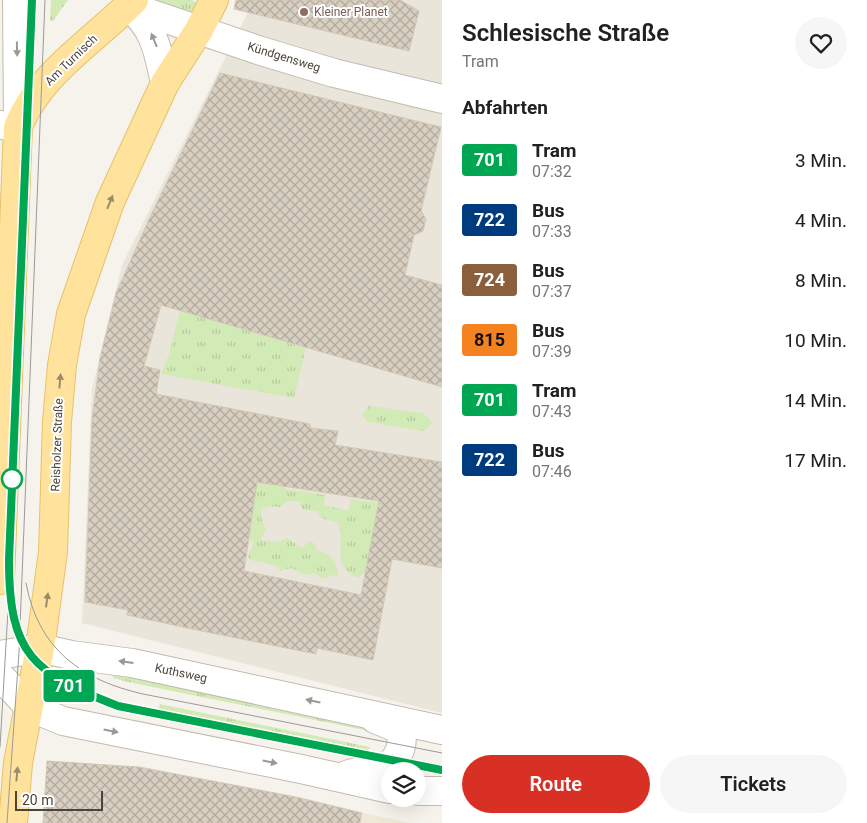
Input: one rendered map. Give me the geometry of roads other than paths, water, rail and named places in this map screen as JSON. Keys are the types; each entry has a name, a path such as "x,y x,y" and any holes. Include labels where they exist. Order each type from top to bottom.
{"main road":[{"path":"199,30 214,0"},
{"name":"Am Turnisch","path":"9,126 52,77 125,2"},
{"name":"Reisholzer Straße","path":"13,823 18,763 40,648 53,552 59,393 71,314 110,202 165,83 199,30"},
{"path":"0,580 9,126"}],"street":[{"path":"9,126 18,0"},
{"path":"125,2 149,27 157,46 165,83"},
{"name":"Kündgensweg","path":"125,2 199,30 334,73 442,99"},
{"name":"Kuthsweg","path":"0,655 40,648 132,662 442,730"},
{"path":"0,676 29,707 63,721 301,769 338,779 381,787"},
{"name":"Kuthsweg","path":"338,779 354,772 384,769 394,760 401,749 402,735 399,729 369,718 360,711"},
{"path":"426,791 442,791"}],"tram line":[{"path":"32,0 9,560 10,592 14,618 21,639 32,656 46,670 65,683 118,706 442,770"},
{"name":"701","path":"32,0 9,560 10,601 17,632 34,659 56,679 75,689 118,706 442,770"},
{"path":"7,823 19,652 45,0"},
{"path":"26,583 32,606 41,626 52,643 66,658 100,680 143,694 442,753"},
{"path":"0,747 8,610"}],"place":[{"name":"Kleiner Planet","path":"304,12"}]}
